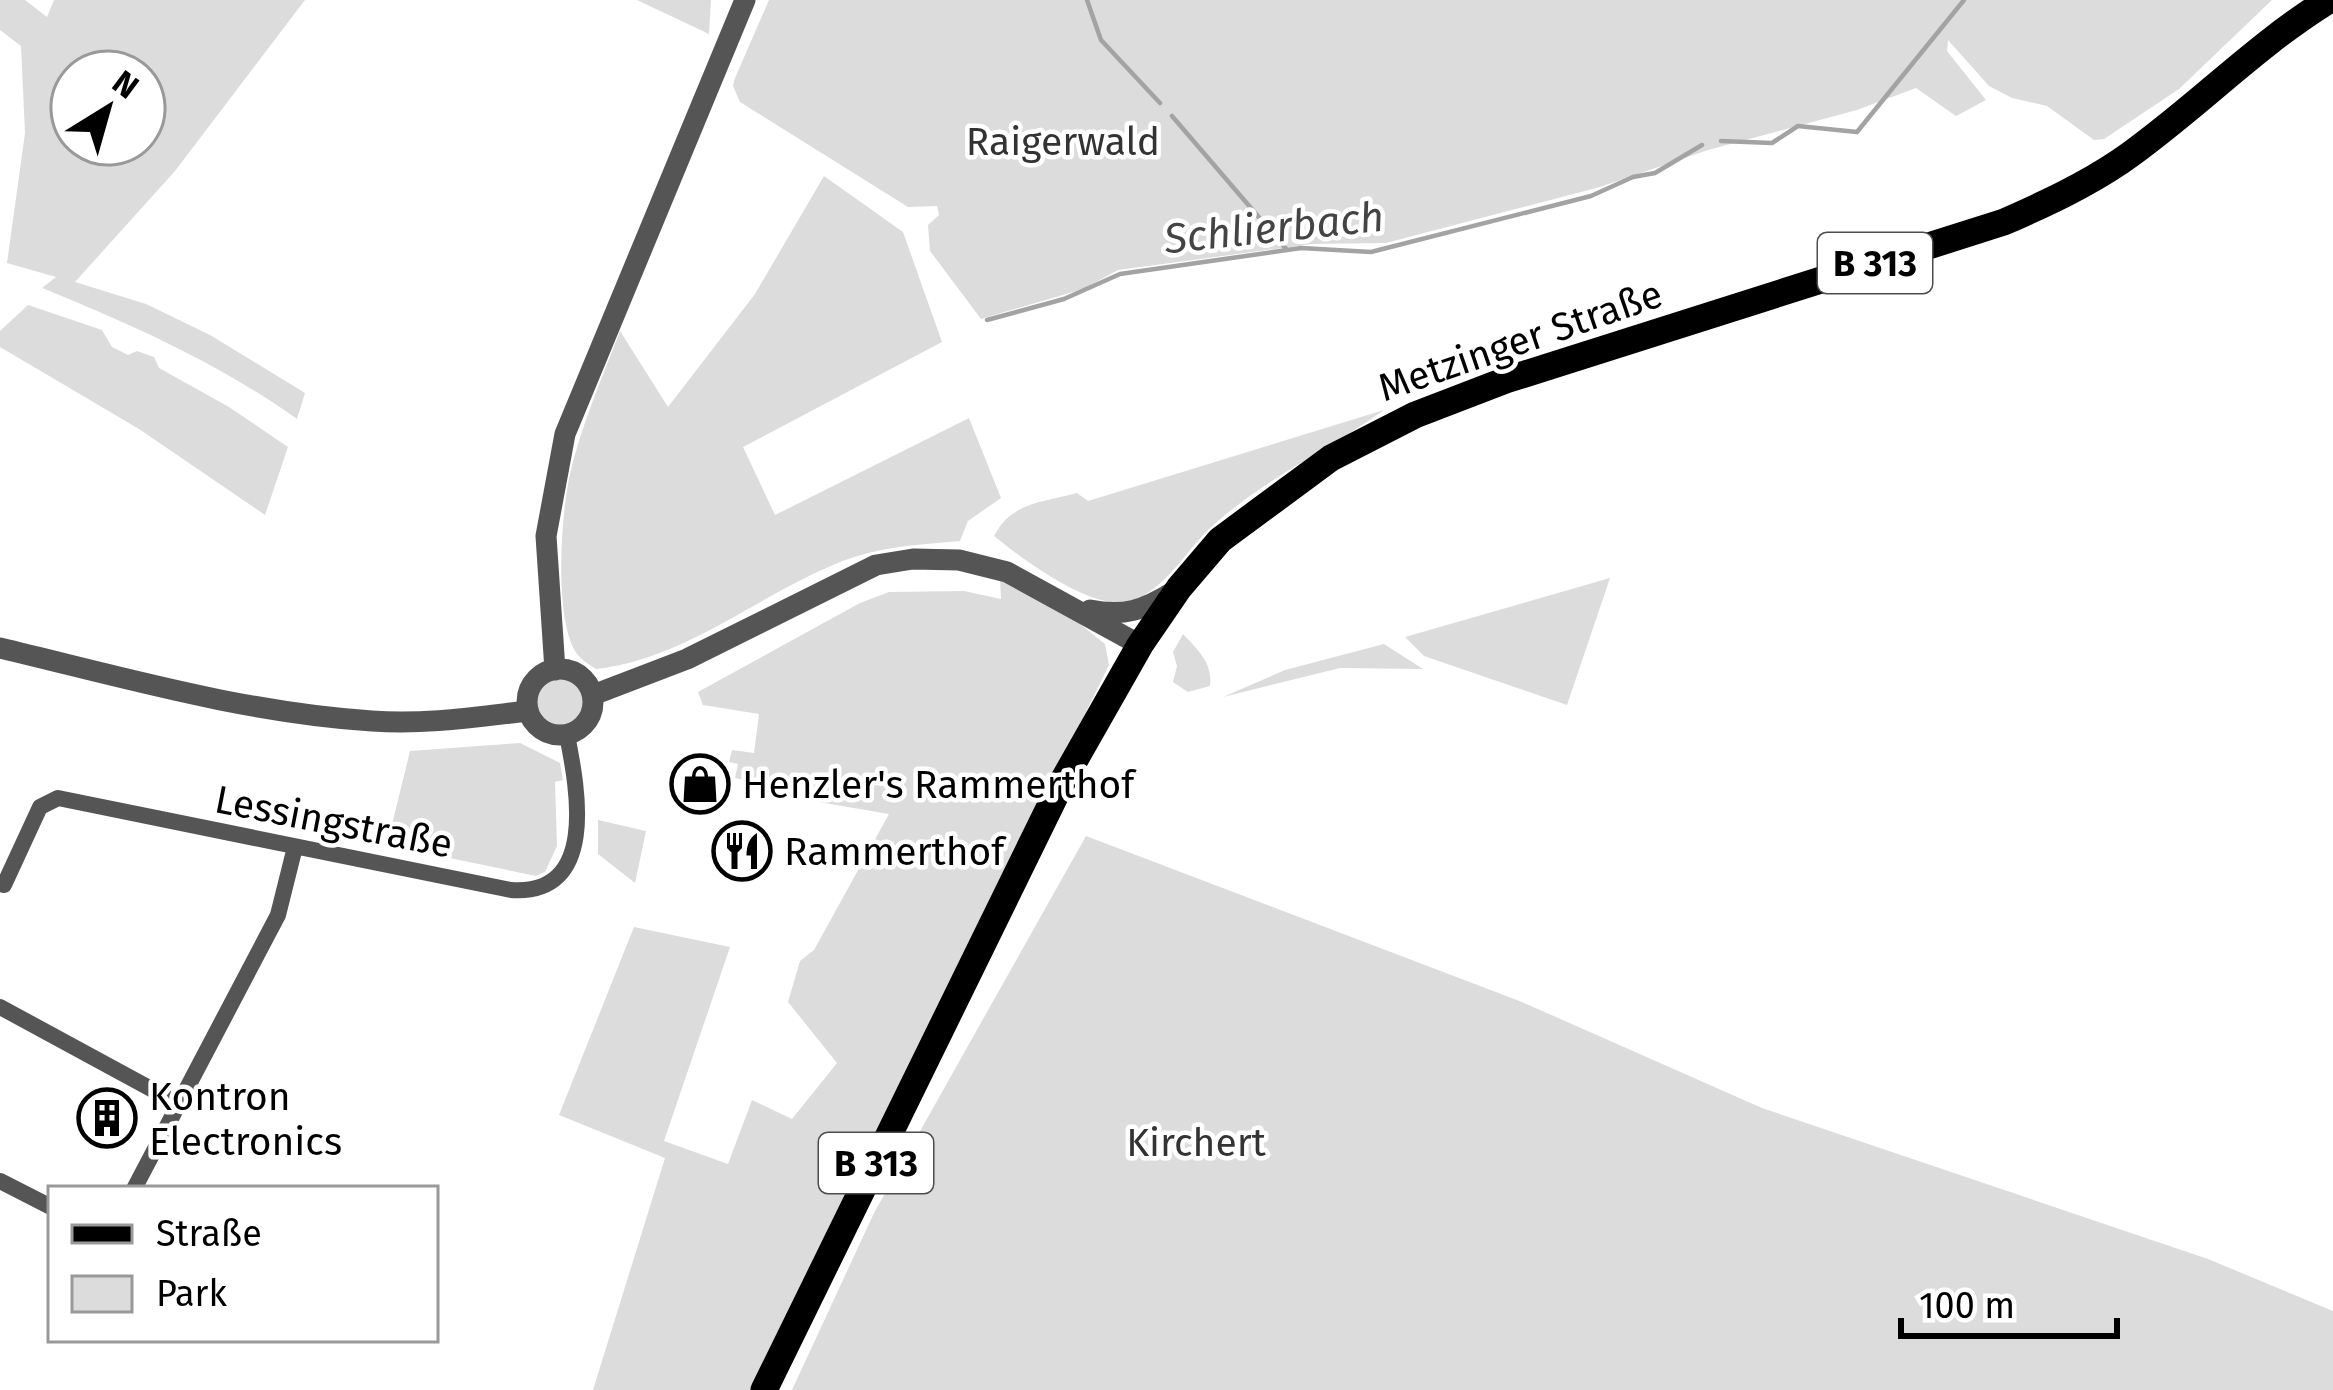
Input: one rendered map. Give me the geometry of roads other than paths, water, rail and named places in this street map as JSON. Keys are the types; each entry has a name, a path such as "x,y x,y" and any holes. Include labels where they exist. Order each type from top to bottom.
{"main road":[{"name":"Metzinger Straße","path":"764,1390 1060,787 1140,645 1179,588 1220,541 1330,458 1415,415 1506,380 2004,222 2060,198 2125,158 2295,21 2329,0"}],"street":[{"path":"555,670 546,536 565,434 745,0"},
{"path":"592,695 687,659 877,566 913,559 1007,572 1140,645"},
{"path":"1072,606 1118,616 1146,608 1179,588"},
{"path":"0,648 312,715 375,722 454,721 528,711"},
{"path":"555,670 574,673 592,695 591,716 567,735 538,728 528,711 530,689 555,670"},
{"name":"Lessingstraße","path":"1,888 40,806 58,798 511,890 535,890 560,875 574,850 576,801 567,735"},
{"path":"136,1186 278,915 295,847"},
{"path":"0,1007 177,1103"},
{"path":"0,1181 48,1205"}],"waterway":[{"path":"1087,0 1101,40 1160,103"},
{"name":"Schlierbach","path":"1721,141 1772,143 1798,126 1857,132 1964,0"},
{"path":"1172,116 1287,250"},
{"name":"Schlierbach","path":"987,320 1064,299 1120,274 1301,248 1371,252 1591,196 1633,177 1655,173 1702,145"}],"place":[{"name":"Henzler's Rammerthof","path":"700,784"},
{"name":"Rammerthof","path":"742,851"},
{"name":"Kontron Electronics","path":"107,1118"}],"park label":[{"name":"Raigerwald","path":"1063,141"},
{"name":"Kirchert","path":"1196,1142"}]}
